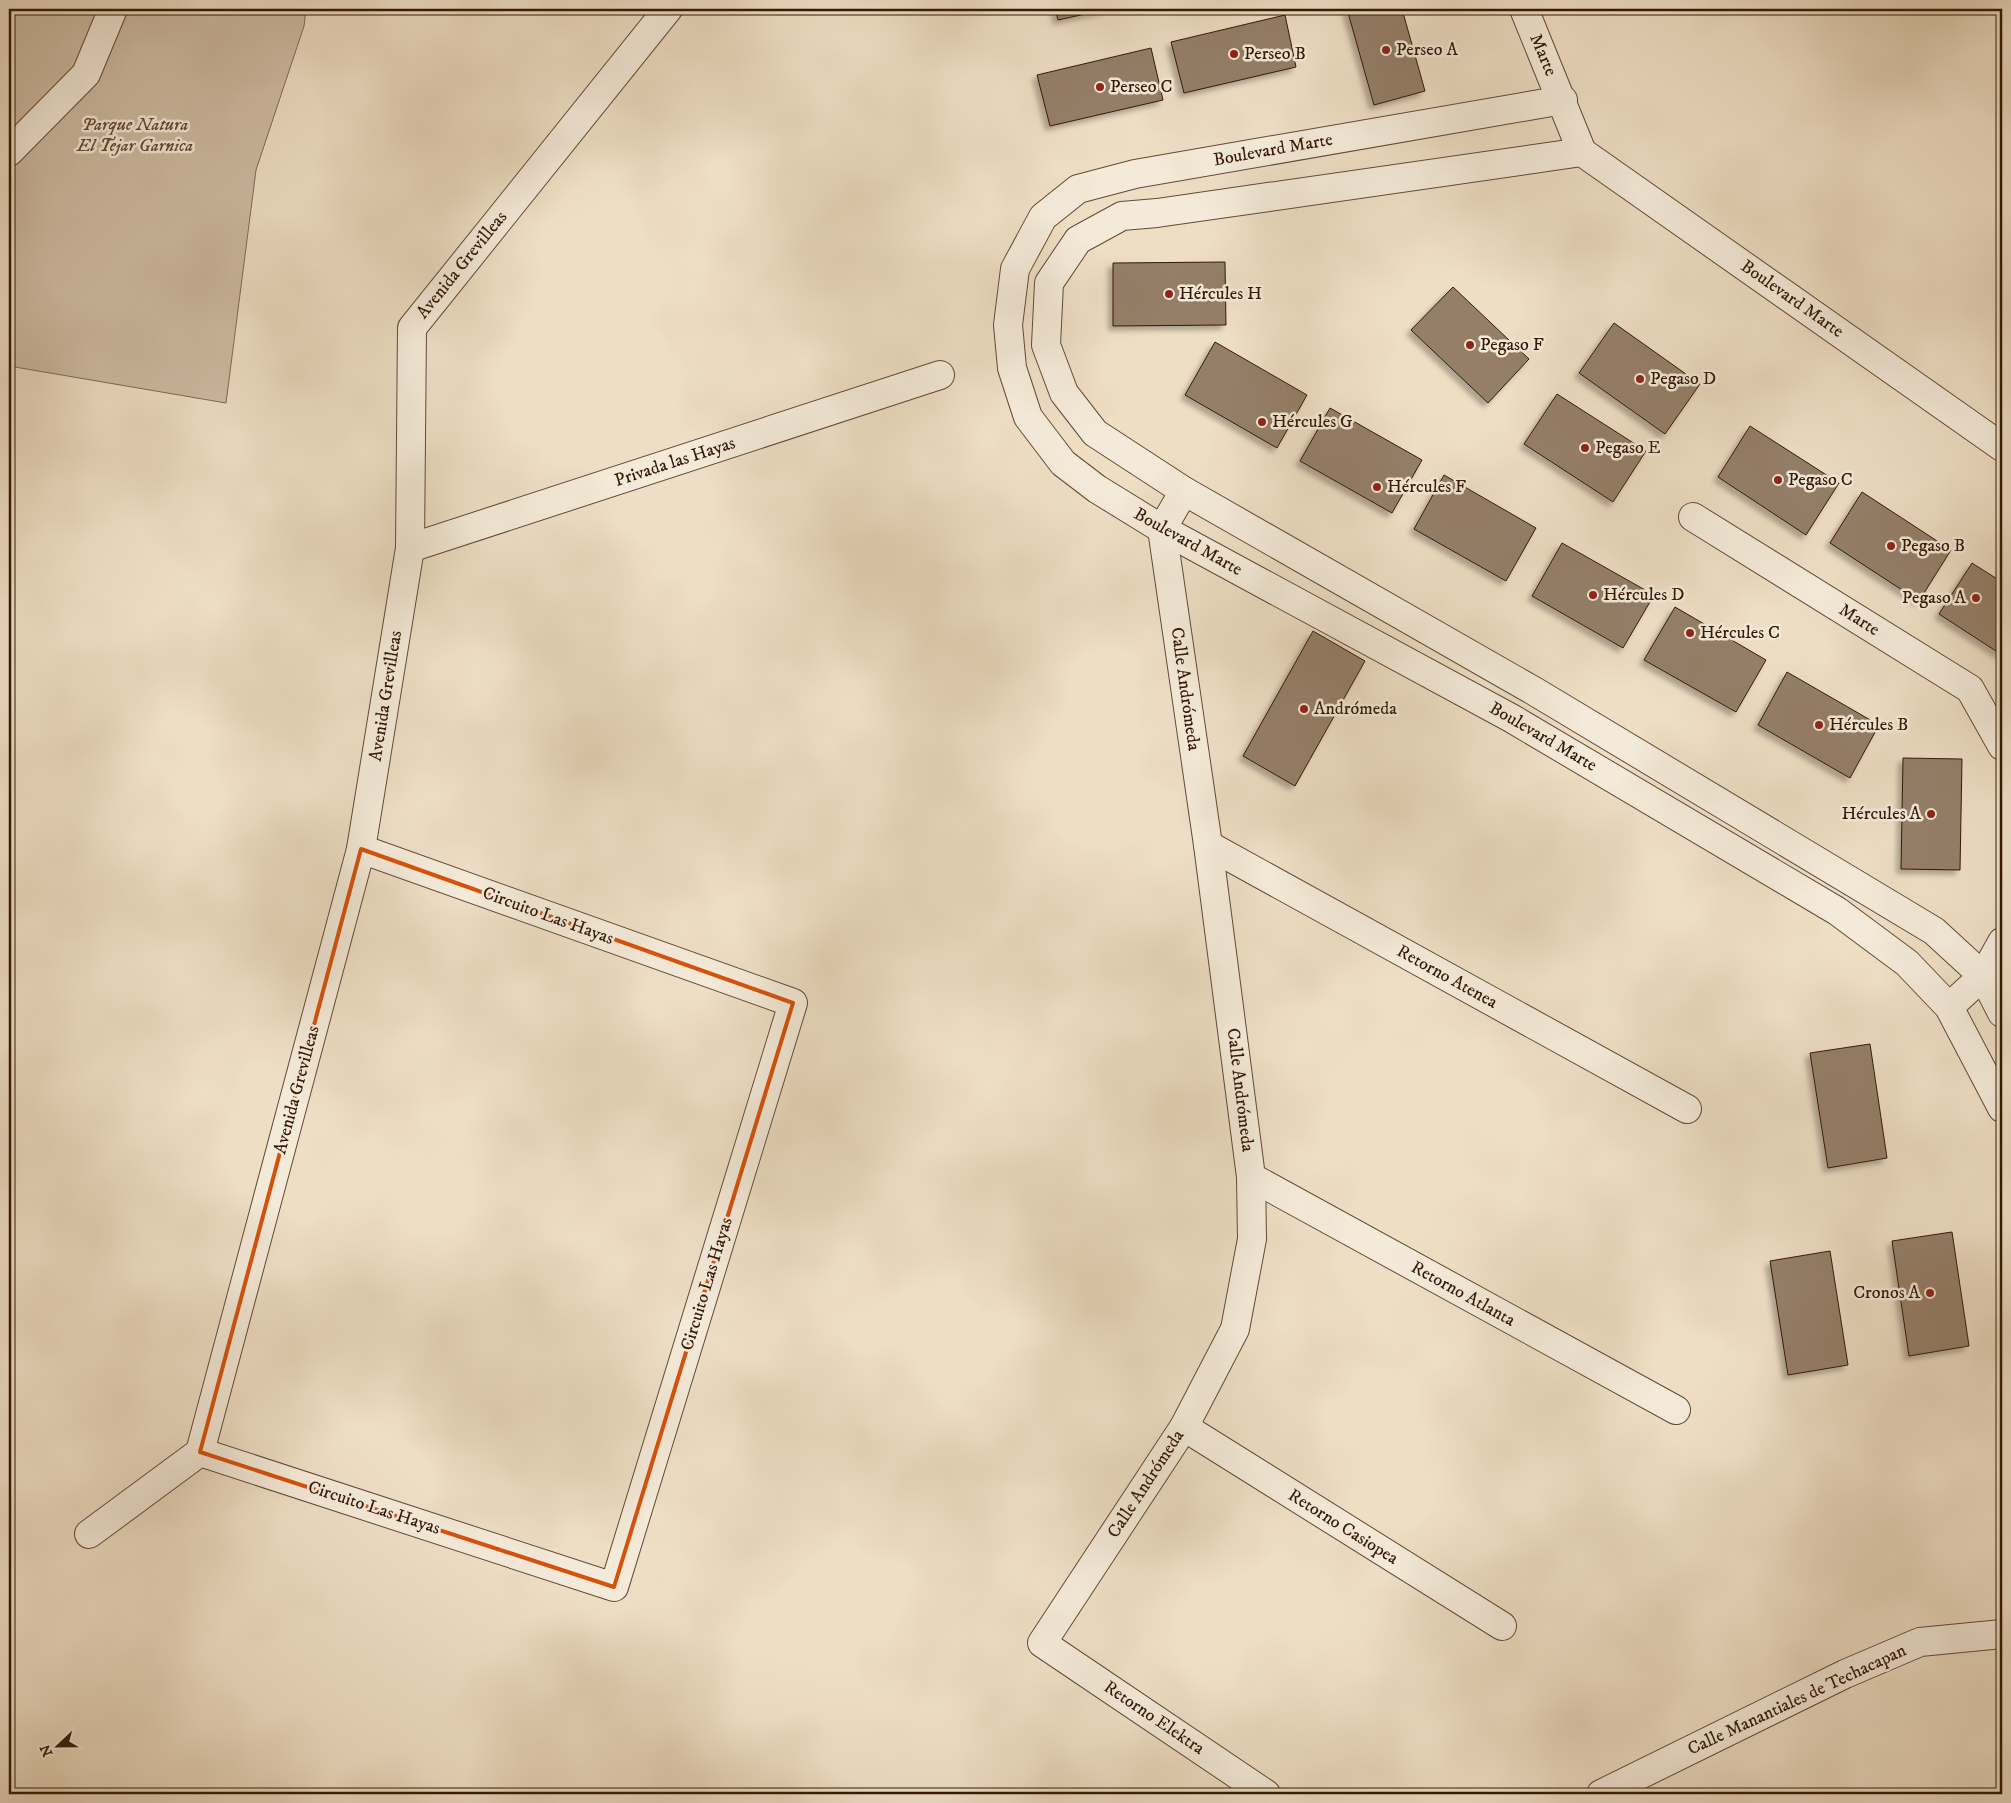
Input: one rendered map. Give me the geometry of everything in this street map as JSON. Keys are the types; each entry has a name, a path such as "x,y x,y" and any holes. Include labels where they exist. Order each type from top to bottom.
{"street":[{"path":"9,152 86,74 114,9"},
{"name":"Avenida Grevilleas","path":"200,1452 361,850 410,548 412,328 668,9"},
{"name":"Marte","path":"1524,9 1562,100"},
{"path":"1562,100 1582,152"},
{"name":"Boulevard Marte","path":"1562,100 1135,174 1078,189 1043,217 1015,269 1008,325 1012,368 1028,417 1063,463 1097,489 1162,529 1511,718 1837,912 1907,963 1949,1007 2002,1108"},
{"name":"Boulevard Marte","path":"2002,447 1582,152 1157,213 1122,216 1078,240 1049,283 1046,345 1064,393 1095,433 1184,491 1525,686 1934,931 1984,976 2002,1013"},
{"name":"Privada las Hayas","path":"410,548 940,375"},
{"path":"1162,529 1184,491"},
{"name":"Marte","path":"1693,517 1970,689 2002,746"},
{"name":"Calle Andrómeda","path":"1042,1643 1184,1427 1235,1329 1252,1239 1251,1177 1208,845 1162,529"},
{"name":"Retorno Atenea","path":"1208,845 1687,1109"},
{"name":"Circuito Las Hayas","path":"200,1452 614,1588 793,1003 361,850"},
{"path":"1949,1007 1984,976 2002,942"},
{"name":"Retorno Atlanta","path":"1251,1177 1676,1410"},
{"name":"Retorno Casiopea","path":"1184,1427 1502,1626"},
{"path":"89,1534 200,1452"},
{"name":"Calle Manantiales de Techacapan","path":"1601,1794 1845,1674 1920,1642 2002,1634"},
{"name":"Retorno Elektra","path":"1042,1643 1266,1794"}],"highlighted area":[{"path":"361,849 793,1003 614,1587 200,1452"}],"green space":[{"name":"Parque Natura El Tejar Garnica","path":"9,9 306,9 304,26 256,170 226,403 9,366"}],"building":[{"path":"1055,9 1108,9 1058,20"},
{"name":"Perseo A","path":"1347,9 1402,9 1425,91 1374,105"},
{"name":"Perseo B","path":"1285,15 1296,67 1184,93 1171,42"},
{"name":"Perseo C","path":"1151,48 1163,100 1050,126 1037,75"},
{"name":"Hércules H","path":"1225,262 1226,325 1113,326 1113,263"},
{"name":"Pegaso F","path":"1453,287 1529,359 1488,403 1411,330"},
{"name":"Pegaso D","path":"1614,323 1700,384 1665,434 1579,373"},
{"name":"Hércules G","path":"1215,342 1307,395 1277,448 1185,395"},
{"name":"Pegaso E","path":"1557,394 1646,451 1613,502 1524,444"},
{"name":"Hércules F","path":"1330,408 1422,460 1392,513 1300,461"},
{"name":"Pegaso C","path":"1750,426 1839,483 1806,535 1718,477"},
{"path":"1444,475 1536,528 1506,581 1414,529"},
{"name":"Pegaso B","path":"1862,492 1951,550 1919,601 1830,543"},
{"name":"Hércules D","path":"1562,543 1654,595 1623,648 1532,596"},
{"name":"Pegaso A","path":"1972,563 2002,582 2002,655 1939,614"},
{"name":"Hércules C","path":"1675,607 1766,660 1736,712 1644,660"},
{"name":"Andrómeda","path":"1313,631 1365,661 1295,786 1243,756"},
{"name":"Hércules B","path":"1787,672 1879,725 1850,778 1758,725"},
{"name":"Hércules A","path":"1903,758 1962,759 1960,870 1901,869"},
{"path":"1870,1044 1887,1158 1828,1168 1810,1053"},
{"name":"Cronos A","path":"1952,1232 1969,1346 1909,1356 1892,1241"},
{"path":"1830,1251 1848,1365 1788,1375 1770,1261"}],"place":[{"name":"Perseo A","path":"1386,50"},
{"name":"Perseo B","path":"1234,54"},
{"name":"Perseo C","path":"1100,87"},
{"name":"Hércules H","path":"1169,294"},
{"name":"Pegaso F","path":"1470,345"},
{"name":"Pegaso D","path":"1640,379"},
{"name":"Hércules G","path":"1262,422"},
{"name":"Pegaso E","path":"1585,448"},
{"name":"Pegaso C","path":"1778,480"},
{"name":"Hércules F","path":"1377,487"},
{"name":"Pegaso B","path":"1891,546"},
{"name":"Hércules D","path":"1593,595"},
{"name":"Pegaso A","path":"1976,598"},
{"name":"Hércules C","path":"1690,633"},
{"name":"Andrómeda","path":"1304,709"},
{"name":"Hércules B","path":"1819,725"},
{"name":"Hércules A","path":"1931,814"},
{"name":"Cronos A","path":"1930,1293"}]}
